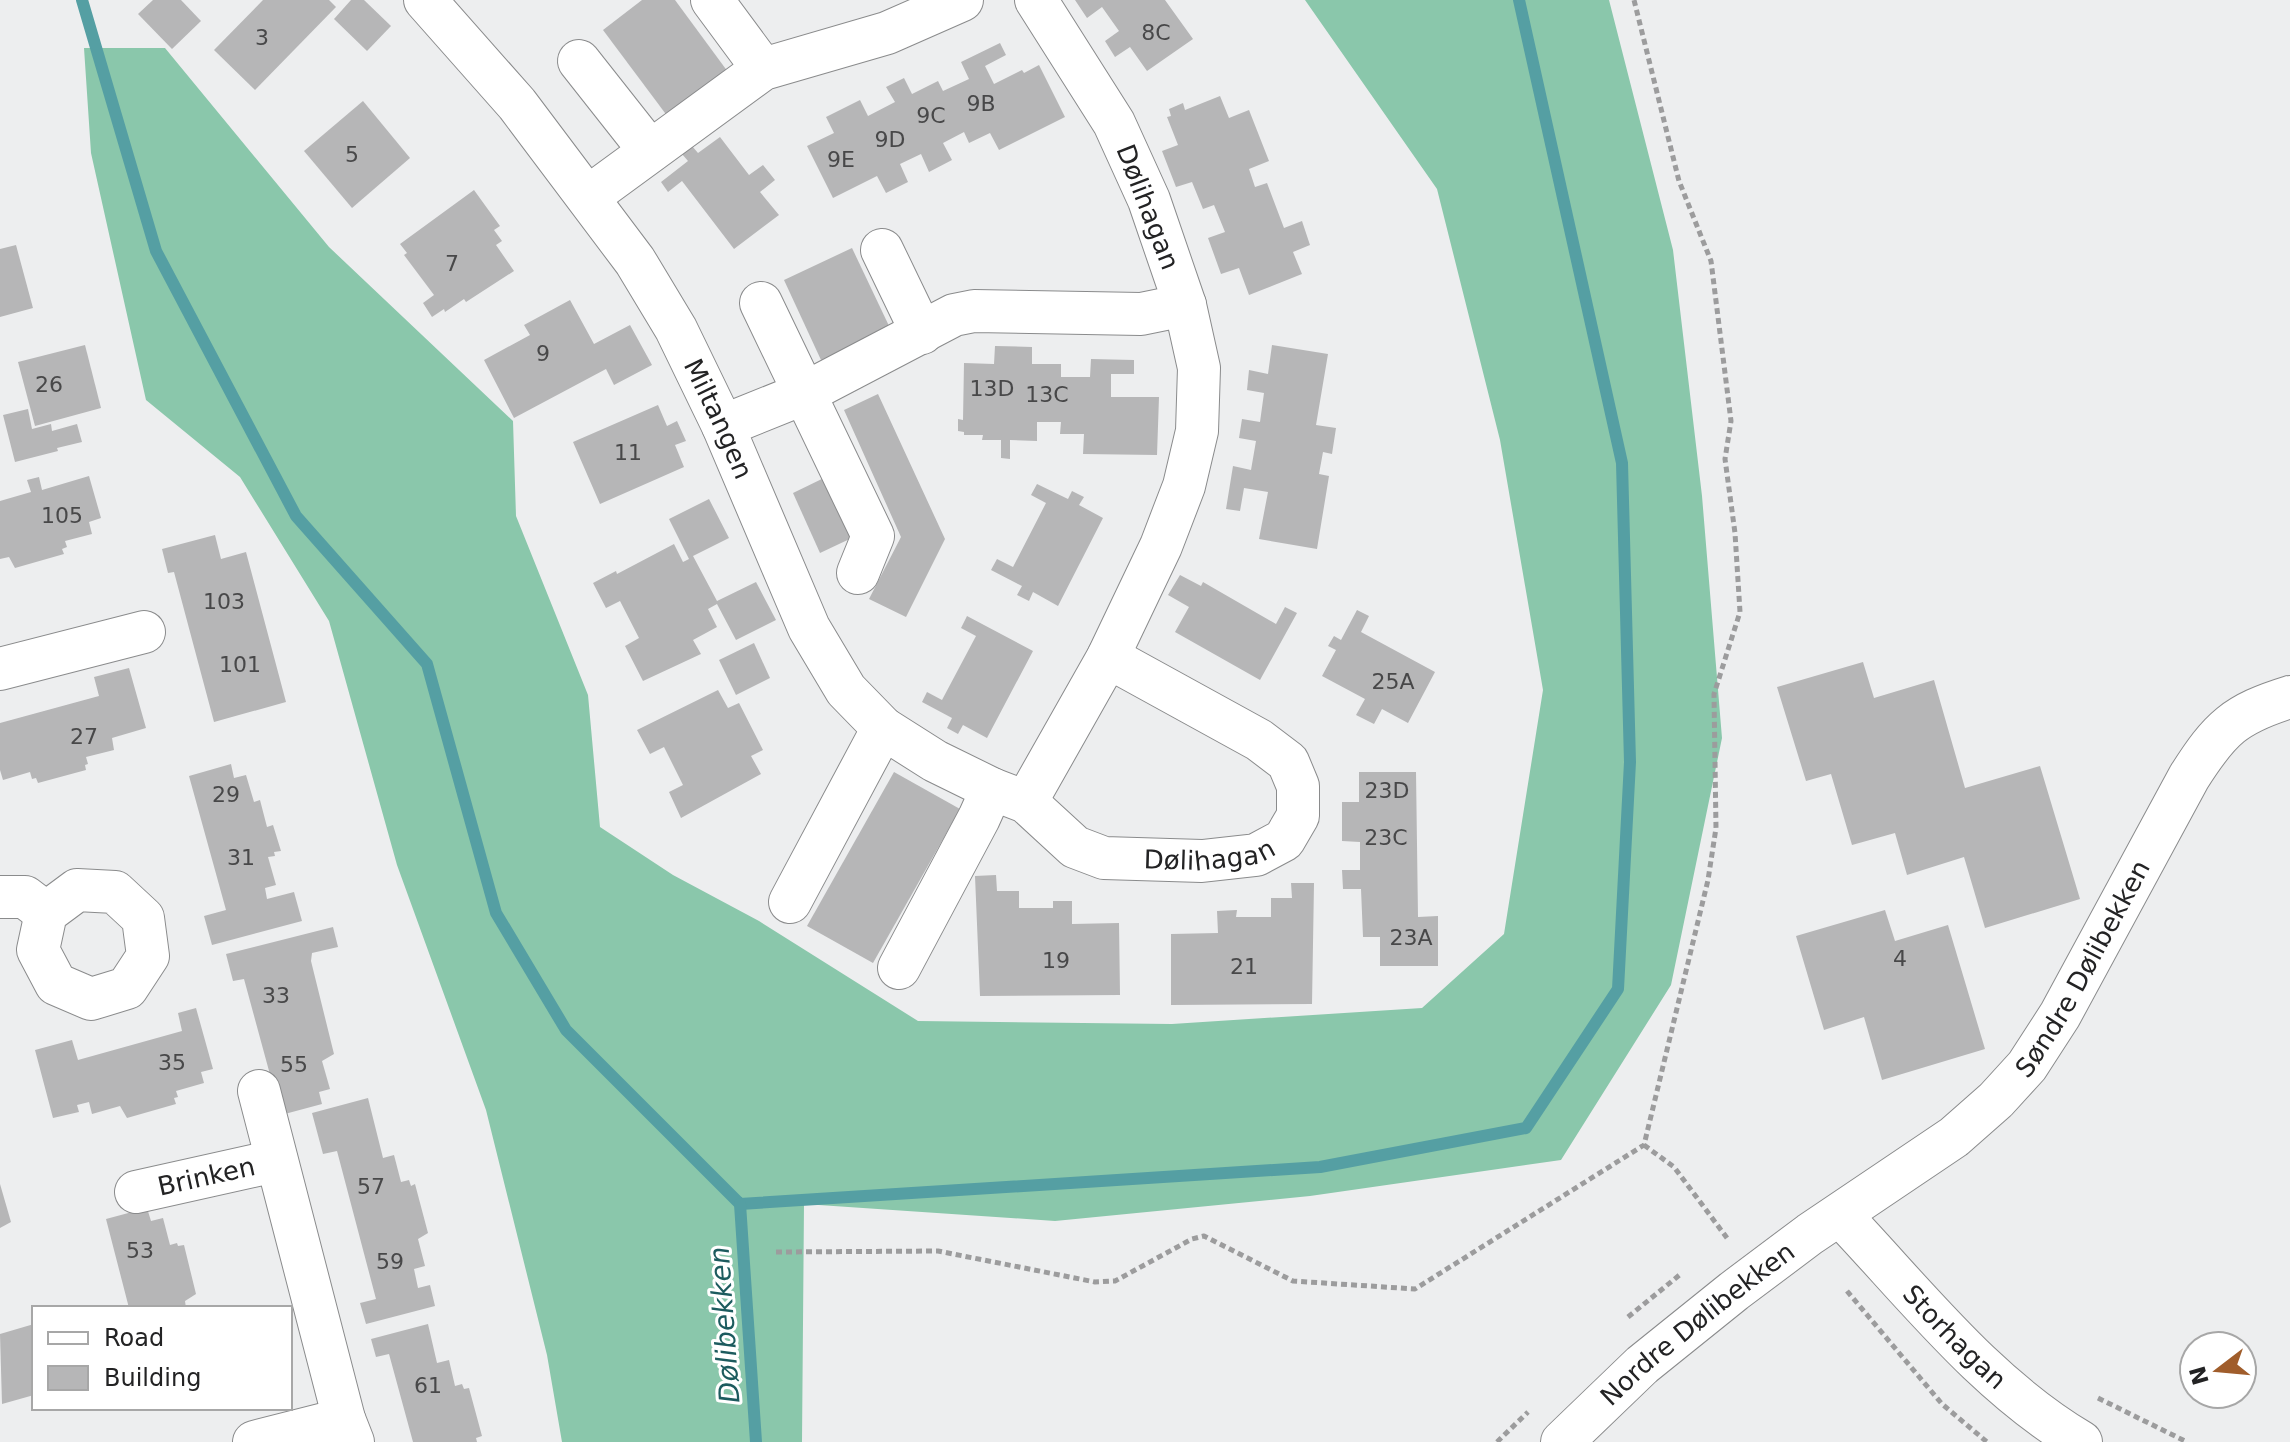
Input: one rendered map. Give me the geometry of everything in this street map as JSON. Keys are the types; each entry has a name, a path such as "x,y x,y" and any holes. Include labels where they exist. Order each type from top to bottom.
{"street":[{"name":"Miltangen","path":"425,0 517,104 635,261 676,329 723,426 809,628 846,690 883,728 935,761 1009,795"},
{"path":"712,0 763,69"},
{"path":"588,197 763,69 887,33 962,0"},
{"name":"Dølihagan","path":"1036,0 1114,123 1149,200 1185,305 1199,368 1197,431 1184,486 1166,534 1108,657 1009,795 1075,847 1104,858 1202,861 1256,855 1284,840 1298,816 1298,786 1288,762 1259,740 1108,657"},
{"path":"579,61 650,151"},
{"path":"882,250 922,333"},
{"path":"761,303 873,536 858,573"},
{"path":"723,426 805,393 954,315 974,311 1141,314 1185,305"},
{"path":"0,669 144,632"},
{"name":"Søndre Dølibekken","path":"1841,1216 1954,1137 1996,1100 2027,1066 2060,1015 2196,766 2215,740 2240,716 2290,697"},
{"path":"790,902 883,728"},
{"path":"899,968 979,818 1009,795"},
{"path":"0,897 25,897 46,913"},
{"path":"254,1442 348,1430 259,1091"},
{"name":"Brinken","path":"136,1192 275,1161"},
{"name":"Nordre Dølibekken","path":"1562,1442 1653,1355 1810,1234 1841,1216"},
{"name":"Storhagan","path":"1841,1216 1979,1363 2044,1420 2081,1442"}],"path":[{"path":"776,1252 938,1251 1095,1282 1115,1281 1192,1239 1204,1236 1293,1281 1415,1289 1644,1145 1708,880 1716,828 1714,694 1740,612 1735,533 1725,459 1731,421 1711,261 1679,181 1634,0"},
{"path":"1644,1145 1674,1167 1727,1238"},
{"path":"1715,1248 1739,1230"},
{"path":"1621,1324 1643,1302 1691,1266"},
{"path":"1845,1288 1942,1404 1987,1442"},
{"path":"2087,1392 2187,1442"},
{"path":"1497,1442 1530,1410"}],"green space":[{"path":"1305,0 1609,0 1673,250 1702,496 1722,738 1671,985 1561,1160 1310,1196 1055,1221 804,1204 802,1442 562,1442 547,1355 486,1110 397,865 329,621 240,477 146,400 91,153 84,48 165,48 329,247 513,421 516,516 588,695 600,827 673,875 759,921 918,1021 1172,1024 1422,1008 1504,934 1543,690 1500,440 1437,189"}],"building":[{"path":"153,0 181,0 201,21 172,49 138,14"},
{"path":"263,0 329,0 336,7 255,90 214,50"},
{"path":"351,0 364,0 391,26 367,51 334,19"},
{"path":"642,0 675,0 728,72 668,117 603,30"},
{"path":"1075,0 1165,0 1193,39 1147,71 1130,47 1115,57 1105,41 1119,31 1102,7 1087,18"},
{"path":"1000,43 1006,55 985,66 994,84 1039,65 1065,117 999,150 990,133 969,143 964,132 943,143 952,160 929,172 921,154 900,164 908,182 886,193 877,176 833,198 807,146 834,133 826,117 860,100 868,116 895,102 886,87 904,78 912,94 938,81 943,91 969,79 961,62"},
{"path":"1220,96 1229,118 1249,110 1269,161 1249,169 1255,187 1267,183 1284,228 1302,221 1310,245 1293,252 1302,274 1249,295 1239,268 1221,274 1208,238 1225,232 1214,205 1203,209 1192,182 1176,187 1162,151 1178,145 1167,117 1171,116 1169,109 1183,103 1185,110"},
{"path":"363,101 410,158 352,208 304,151"},
{"path":"720,137 749,175 763,165 775,180 760,192 779,215 734,249 682,181 668,192 661,182 688,161 682,154 692,146 698,153"},
{"path":"474,190 500,226 494,230 502,241 496,245 514,271 466,302 464,299 432,317 423,303 434,295 404,255 407,253 400,244"},
{"path":"16,245 33,308 0,317 0,249"},
{"path":"852,248 890,328 821,360 784,280"},
{"path":"570,300 594,344 630,325 652,365 614,385 606,369 514,418 484,360 530,335 524,325"},
{"path":"85,345 101,408 35,426 18,362"},
{"path":"1272,345 1328,354 1316,425 1336,428 1332,454 1323,452 1319,474 1329,476 1317,549 1259,539 1268,492 1244,488 1240,511 1226,509 1233,466 1251,470 1256,441 1239,438 1242,419 1260,422 1264,393 1247,390 1249,370 1268,374"},
{"path":"995,346 1032,347 1032,364 1061,364 1061,377 1090,377 1091,359 1134,360 1134,374 1111,374 1111,397 1159,397 1157,455 1083,454 1084,434 1060,434 1061,422 1037,422 1037,441 1010,440 1010,459 1001,458 1001,440 982,440 983,435 964,435 964,432 958,431 958,419 963,420 964,363 994,364"},
{"path":"878,394 945,539 906,617 869,599 901,537 844,410"},
{"path":"658,405 667,426 677,421 686,441 675,445 684,467 600,504 573,442"},
{"path":"28,409 32,429 51,424 52,431 77,424 82,442 15,462 3,415"},
{"path":"89,476 101,518 89,522 92,534 65,541 67,547 62,549 64,554 15,568 9,557 0,559 0,501 31,492 27,480 39,477 42,490"},
{"path":"828,476 856,536 820,553 793,493"},
{"path":"1037,484 1068,499 1072,491 1084,497 1079,505 1103,518 1058,606 1033,592 1029,601 1017,595 1022,586 991,570 997,559 1013,567 1046,503 1031,495"},
{"path":"709,499 729,538 693,556 717,601 756,582 776,620 736,640 717,604 708,609 717,627 693,640 701,654 643,681 625,646 639,638 620,601 606,608 593,583 674,544 683,562 689,559 669,519"},
{"path":"215,535 221,559 246,552 286,702 214,722 174,572 168,573 162,549"},
{"path":"1180,575 1201,586 1203,582 1276,624 1285,607 1297,613 1260,680 1175,632 1189,607 1168,595"},
{"path":"1357,610 1369,616 1361,632 1435,672 1408,723 1382,709 1374,724 1356,715 1365,699 1322,676 1336,650 1328,646 1334,636 1341,640"},
{"path":"967,616 1033,651 987,738 963,725 958,734 947,728 952,718 922,702 927,692 942,700 976,636 961,628"},
{"path":"754,643 770,678 736,695 719,660"},
{"path":"1863,662 1874,698 1934,680 1965,788 2040,766 2080,899 1985,928 1964,857 1907,875 1895,833 1852,845 1831,774 1806,781 1777,687"},
{"path":"129,668 146,728 112,738 114,750 86,757 86,770 38,783 36,778 32,779 30,772 3,780 0,770 0,723 99,696 94,677"},
{"path":"718,690 728,708 739,703 763,750 751,756 761,774 681,818 669,792 683,785 664,747 650,754 637,730"},
{"path":"231,764 234,778 246,775 254,802 260,800 267,827 273,825 281,851 268,857 276,885 265,888 267,899 294,892 302,921 212,945 204,916 226,910 189,776"},
{"path":"894,772 960,809 873,963 807,926"},
{"path":"1359,772 1416,772 1418,917 1438,916 1438,966 1380,966 1380,937 1363,937 1361,889 1343,889 1342,870 1360,870 1360,842 1342,841 1342,802 1359,802"},
{"path":"996,875 997,891 1019,891 1019,908 1053,908 1053,901 1072,901 1072,924 1119,923 1120,995 980,996 975,876"},
{"path":"1291,883 1314,883 1312,1004 1171,1005 1171,934 1218,933 1217,911 1237,910 1236,917 1271,917 1271,898 1292,898"},
{"path":"1885,910 1895,941 1948,925 1985,1049 1882,1080 1864,1017 1824,1030 1796,936"},
{"path":"333,927 338,947 312,953 311,961 334,1054 322,1061 330,1089 319,1092 322,1104 281,1115 244,979 233,981 226,954"},
{"path":"196,1008 213,1069 201,1072 204,1083 176,1091 176,1104 127,1118 120,1106 92,1114 89,1102 77,1105 79,1112 53,1118 35,1050 72,1040 78,1060 182,1031 178,1013"},
{"path":"368,1098 383,1158 394,1155 401,1182 409,1180 411,1186 415,1184 428,1233 418,1239 425,1266 414,1269 418,1288 430,1285 435,1306 366,1324 360,1303 376,1299 337,1151 323,1154 312,1113"},
{"path":"0,1184 11,1222 0,1228"},
{"path":"147,1208 151,1221 163,1218 170,1245 184,1245 196,1294 185,1301 186,1306 128,1306 106,1219"},
{"path":"428,1324 437,1363 449,1360 455,1386 462,1384 464,1389 469,1388 482,1436 476,1438 477,1442 413,1442 389,1354 376,1357 371,1339"},
{"path":"32,1325 32,1396 2,1404 0,1334"}],"waterway":[{"path":"82,0 156,251 296,516 427,664 496,913 566,1030 740,1204 1320,1167 1526,1128 1618,989 1630,762 1622,463 1519,0"},
{"name":"Dølibekken","path":"740,1204 756,1442"}]}
